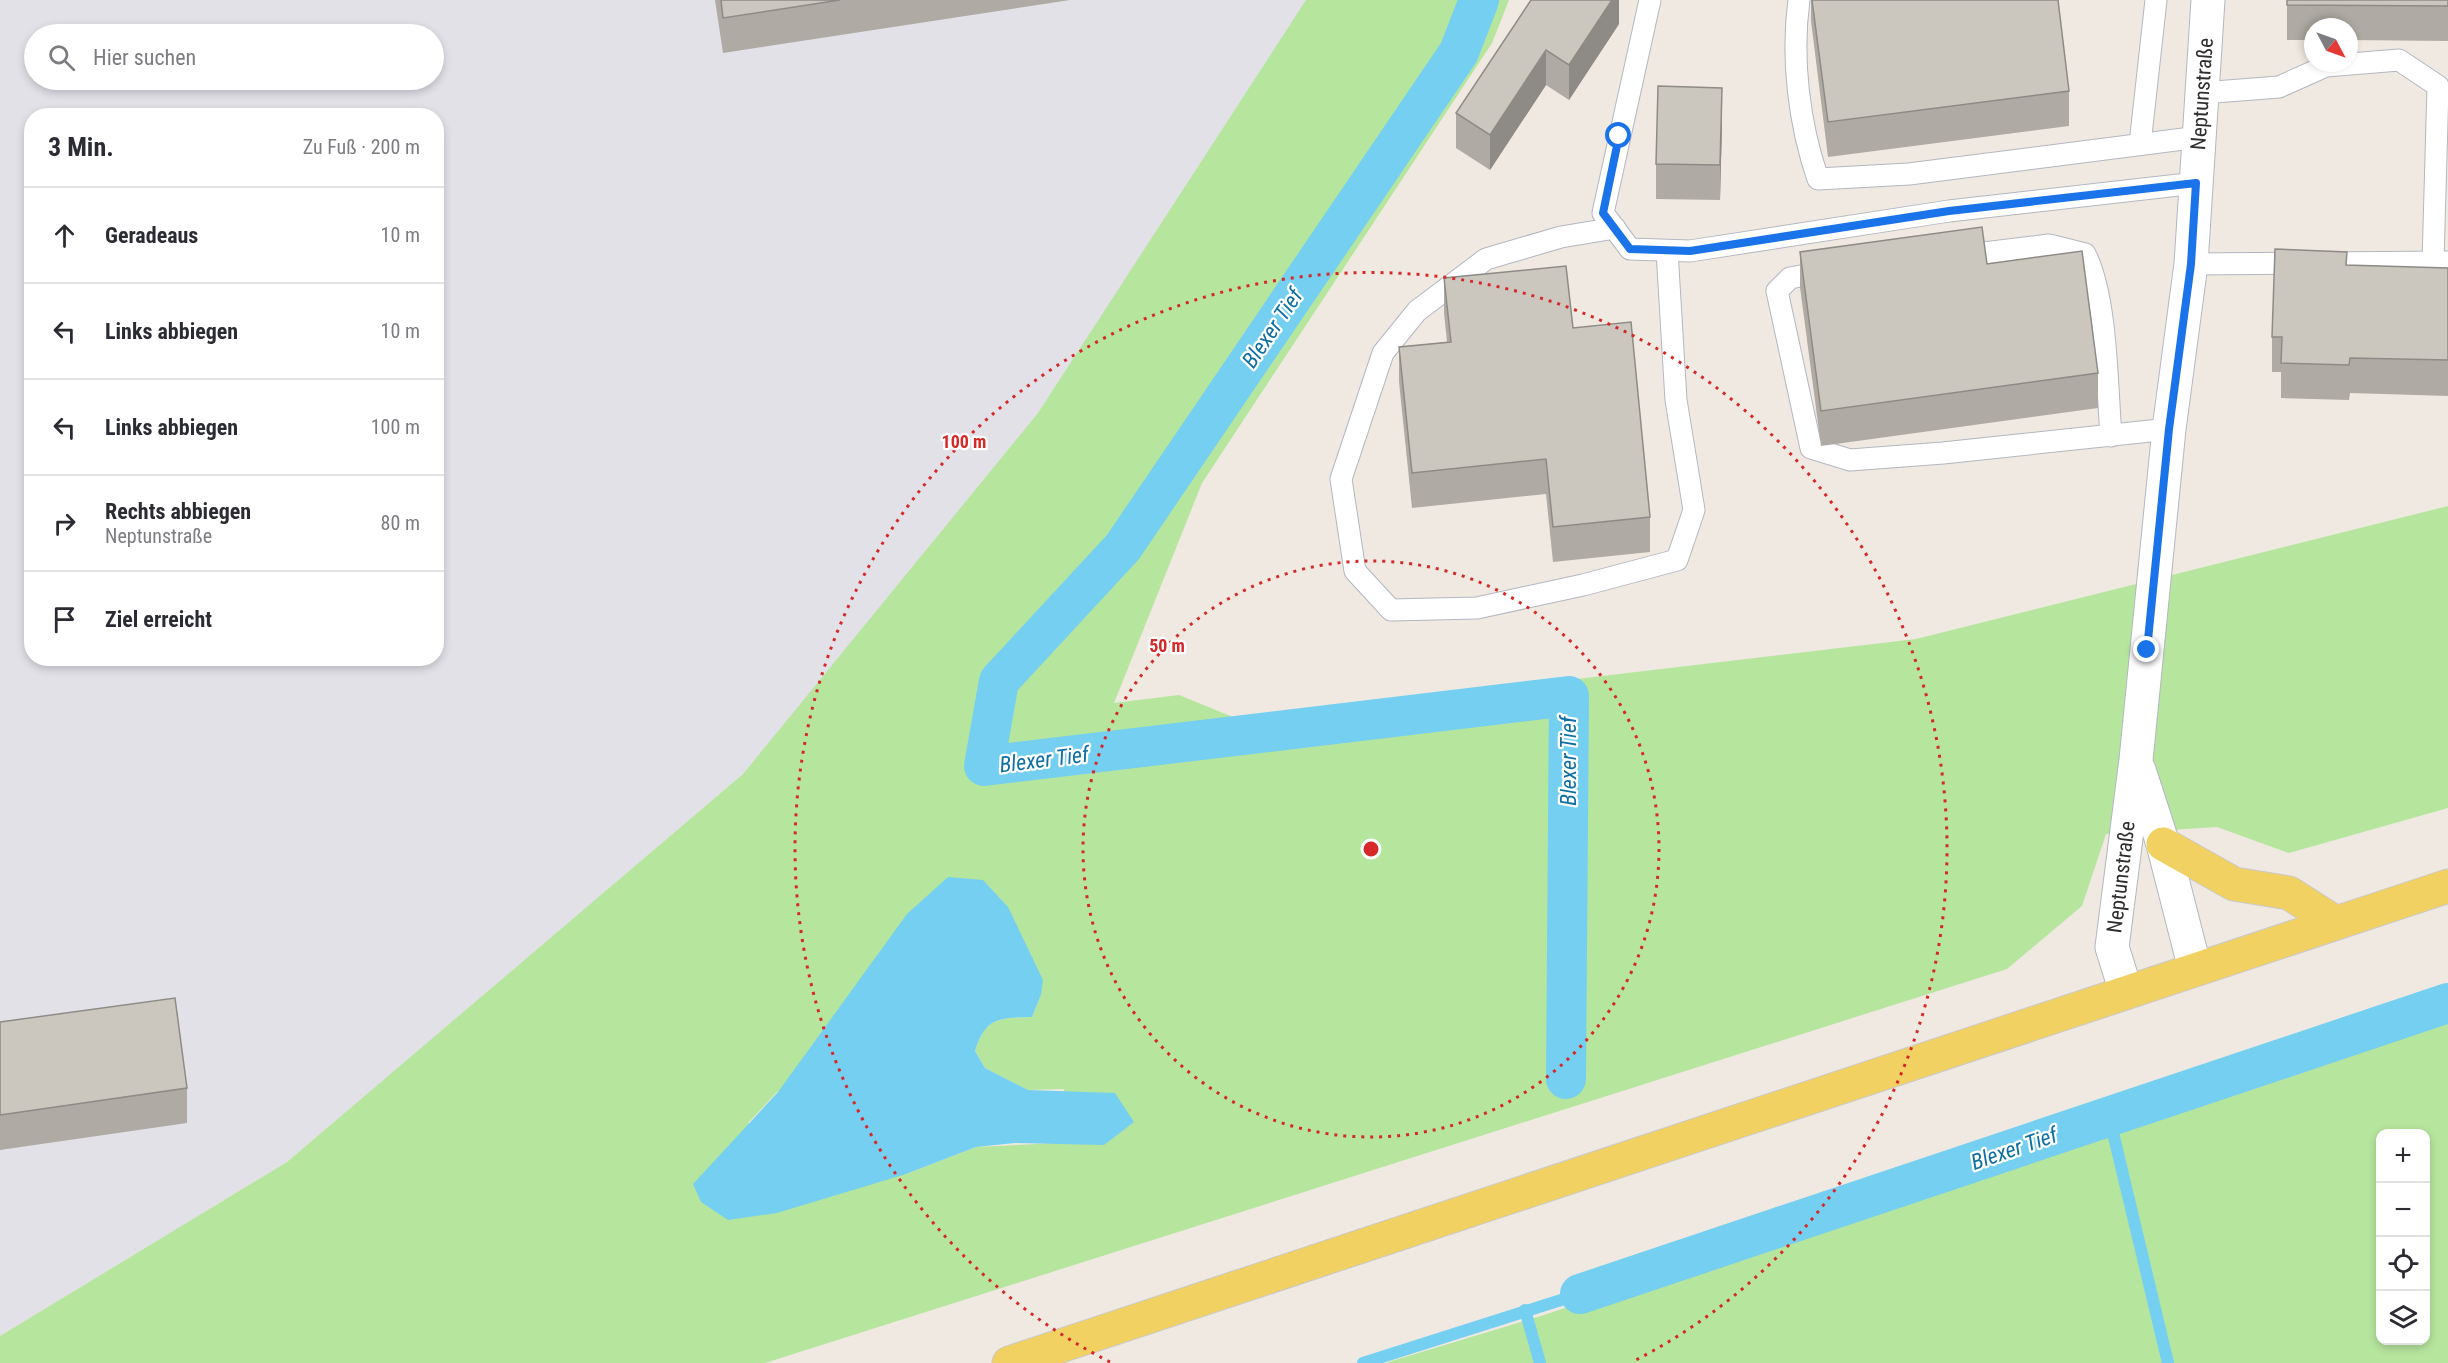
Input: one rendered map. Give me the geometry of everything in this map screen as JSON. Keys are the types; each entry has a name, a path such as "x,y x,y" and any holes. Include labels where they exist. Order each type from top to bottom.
{"main road":[{"path":"2163,844 2234,884 2289,893 2336,923"},
{"path":"1009,1363 2448,886"}],"street":[{"name":"Neptunstraße","path":"2126,993 2112,947 2136,760 2169,429 2191,264 2208,0"},
{"name":"Neptunstraße","path":"2136,760 2163,844 2195,969"}],"lane":[{"path":"1650,0 1603,213 1630,249 1690,251 1949,211 2196,183"},
{"path":"1799,0 1795,26 1806,146 1818,179 1909,174 2199,137"},
{"path":"2140,144 2156,0"},
{"path":"2191,264 2440,262 2438,86 2400,60 2326,66 2280,87 2202,93"},
{"path":"1615,228 1561,237 1486,260 1417,311 1383,353 1341,479 1355,571 1391,610 1478,608 1583,585 1677,560 1694,510 1676,400 1666,251"},
{"path":"1943,258 2049,245 2085,254 2094,272 2105,355 2111,436"},
{"path":"1849,269 1790,278 1777,291 1811,448 1850,460 2169,429"}],"shaded area":[{"path":"0,0 1353,0 1253,174 743,774 287,1162 0,1336"}],"green space":[{"path":"1306,0 1509,0 1492,43 1202,483 1114,703 1179,695 1238,719 1916,639 2448,506 2448,808 2289,853 2217,827 2106,834 2082,906 2007,969 765,1363 0,1363 0,1336 287,1162 743,774 1038,413","holes":["1041,995 1032,1017 1002,1019 995,1022 984,1031 975,1051 985,1068 1028,1090 1064,1089 1058,1143 976,1147 906,1174 748,1123 777,1092"]},
{"path":"2448,1013 2448,1363 1385,1363 1541,1316"}],"water":[{"path":"948,877 983,880 1008,907 1043,980 1041,995 1032,1017 1002,1019 984,1031 975,1051 985,1068 1028,1090 1115,1093 1134,1122 1104,1145 1015,1143 976,1147 906,1174 777,1213 728,1220 701,1202 693,1184 778,1092 907,914"}],"building":[{"path":"721,0 840,0 723,18"},
{"path":"1531,0 1612,0 1569,65 1546,50 1490,135 1456,113"},
{"path":"1812,0 2058,0 2069,91 1828,122"},
{"path":"2287,0 2448,0 2448,6 2287,5"},
{"path":"1658,86 1722,88 1720,165 1656,164"},
{"path":"1982,227 1987,264 2082,251 2098,373 1821,411 1800,252"},
{"path":"2275,249 2347,252 2346,265 2448,268 2448,360 2350,358 2349,365 2281,363 2282,337 2272,337"},
{"path":"1566,266 1573,328 1631,322 1650,517 1553,527 1546,459 1412,473 1399,347 1451,342 1444,278"},
{"path":"175,998 187,1088 0,1115 0,1022"}],"waterway":[{"name":"Blexer Tief","path":"1479,0 1459,52 1123,547 999,681 984,766 1569,696 1566,1079"},
{"name":"Blexer Tief","path":"1580,1294 2448,1003"},
{"path":"2109,1116 2168,1363"},
{"path":"1363,1363 1580,1294"},
{"path":"1525,1310 1540,1363"}],"route":[{"path":"1619,136 1603,213 1630,249 1690,251 1949,211 2196,183 2191,264 2169,429 2147,650"}]}
